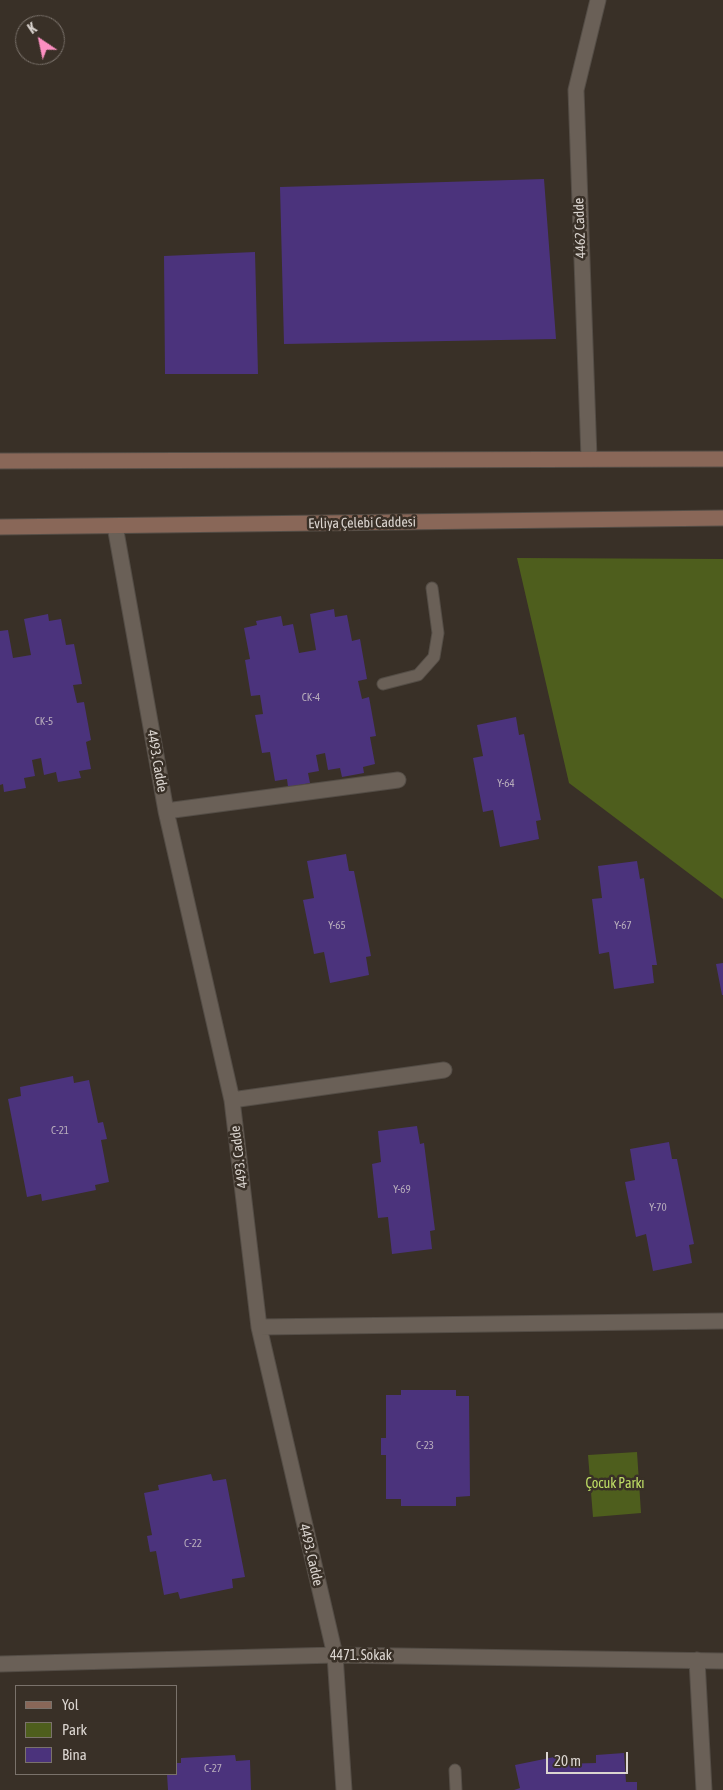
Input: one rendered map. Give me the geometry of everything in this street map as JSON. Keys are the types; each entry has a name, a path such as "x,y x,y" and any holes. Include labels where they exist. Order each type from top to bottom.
{"street":[{"name":"4462 Cadde","path":"589,458 576,90 598,0"},
{"path":"0,461 723,458"},
{"name":"Evliya Çelebi Caddesi","path":"0,527 723,518"},
{"name":"4493. Cadde","path":"114,526 166,812 232,1100 259,1327 334,1655 344,1790"},
{"path":"166,812 398,780"},
{"path":"232,1100 444,1070"},
{"path":"259,1327 723,1321"},
{"name":"4471. Sokak","path":"0,1664 334,1655 723,1661"},
{"path":"697,1660 704,1790"}],"lane":[{"path":"383,684 418,675 434,657 438,633 432,588"},
{"path":"455,1770 456,1790"}],"green space":[{"path":"517,558 723,559 723,899 569,783"},
{"name":"Çocuk Parkı","path":"637,1452 641,1513 593,1517 588,1455"}],"building":[{"path":"544,179 556,339 284,344 280,187"},
{"path":"255,252 258,374 165,374 164,256"},
{"path":"334,609 335,617 347,615 352,641 360,639 367,679 358,681 362,699 369,697 376,736 370,737 375,764 363,767 364,773 342,777 340,768 328,770 325,753 316,755 319,771 308,773 310,783 288,787 287,779 275,781 270,752 262,753 255,715 263,714 260,695 251,696 245,660 250,659 244,628 257,625 256,621 281,616 283,626 293,624 299,653 316,650 310,614"},
{"path":"48,614 49,621 61,619 66,645 74,644 82,684 73,685 77,703 84,702 91,740 86,742 91,769 79,771 81,778 58,782 56,772 44,775 41,758 32,760 35,776 24,778 26,788 4,792 3,784 0,785 0,631 8,630 13,658 31,655 24,619"},
{"path":"516,717 519,735 524,734 541,820 536,821 539,839 500,847 493,810 483,812 473,758 483,756 477,725"},
{"path":"346,854 349,871 354,871 371,956 366,957 369,975 330,983 324,952 314,954 303,900 314,898 307,861"},
{"path":"637,861 640,879 644,878 657,965 652,965 654,983 614,989 609,952 599,954 592,899 602,898 598,866"},
{"path":"723,963 723,995 722,995 716,964"},
{"path":"73,1076 74,1083 89,1080 98,1123 103,1122 107,1139 101,1140 109,1182 95,1185 96,1190 42,1201 41,1194 27,1197 8,1099 21,1096 20,1087"},
{"path":"417,1126 420,1144 424,1143 435,1230 430,1231 432,1249 392,1254 388,1217 378,1218 372,1164 381,1162 378,1131"},
{"path":"669,1142 672,1159 677,1159 694,1244 689,1245 692,1263 653,1271 646,1234 636,1237 625,1182 635,1180 630,1149"},
{"path":"401,1390 456,1390 456,1396 469,1396 470,1496 456,1497 456,1506 401,1506 401,1499 386,1499 386,1455 381,1455 381,1438 386,1438 386,1395 401,1395"},
{"path":"211,1474 213,1481 226,1479 245,1577 232,1579 233,1588 180,1599 178,1592 164,1595 156,1551 150,1552 147,1536 152,1535 144,1493 159,1490 158,1485"},
{"path":"624,1753 626,1782 637,1782 637,1790 514,1790 520,1788 515,1765 559,1756 560,1764 596,1763 596,1755"},
{"path":"235,1755 236,1761 250,1760 251,1790 168,1790 167,1775 178,1775 178,1763 181,1763 181,1758"}]}
